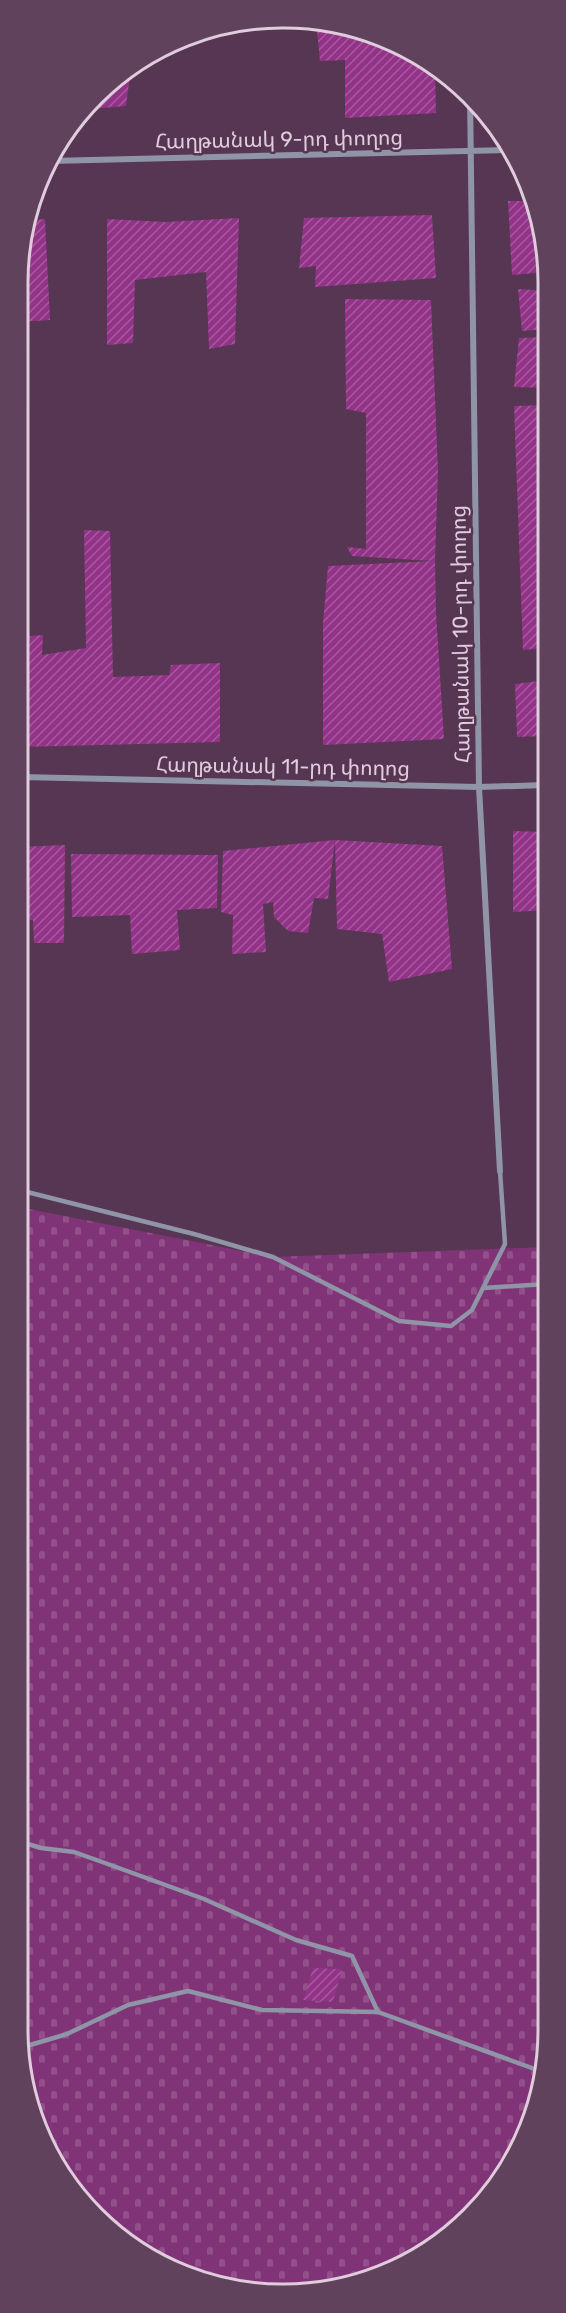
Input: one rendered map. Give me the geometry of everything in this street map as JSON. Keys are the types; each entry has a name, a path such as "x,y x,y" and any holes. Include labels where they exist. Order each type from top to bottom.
{"street":[{"name":"Հաղթանակ 10-րդ փողոց","path":"470,111 479,787 500,1171"},
{"name":"Հաղթանակ 9-րդ փողոց","path":"60,161 500,150"},
{"name":"Հաղթանակ 11-րդ փողոց","path":"28,777 479,787 538,785"}],"lane":[{"path":"28,1192 194,1234 273,1257 399,1321 451,1326 471,1310 505,1244 500,1171"},
{"path":"483,1288 538,1285"},
{"path":"28,1844 74,1852 204,1899 296,1940 352,1956 378,2012"},
{"path":"29,2045 67,2034 128,2005 188,1991 262,2010 378,2012 534,2069"}],"green space":[{"path":"28,1209 273,1257 538,1247 538,2030 533,2080 518,2127 495,2171 474,2198 451,2221 424,2242 380,2265 333,2280 300,2284 266,2284 233,2280 201,2271 170,2258 142,2242 103,2210 71,2171 48,2127 33,2080 28,2030"}],"building":[{"path":"317,31 349,37 396,55 435,79 436,113 345,118 345,60 320,61"},
{"path":"129,80 126,106 98,108"},
{"path":"508,201 524,201 533,233 537,273 512,275"},
{"path":"432,215 436,278 315,287 316,266 299,268 304,218"},
{"path":"239,218 235,344 209,349 206,272 135,280 133,343 107,345 107,219 165,222"},
{"path":"45,219 50,320 28,321 29,266 36,220"},
{"path":"518,289 538,290 538,330 522,331"},
{"path":"345,299 431,300 438,471 436,612 444,739 323,745 323,623 328,566 433,561 352,556 347,547 366,549 366,413 346,409"},
{"path":"538,337 538,388 514,387 519,338"},
{"path":"538,405 538,649 523,650 514,406"},
{"path":"84,530 110,531 113,677 169,675 171,665 220,663 220,742 28,747 28,636 43,635 42,655 86,648"},
{"path":"538,681 538,736 517,737 515,684"},
{"path":"513,831 538,832 538,910 513,912"},
{"path":"335,840 328,899 314,898 308,933 288,931 274,917 273,902 263,904 266,952 232,954 233,915 221,912 223,851"},
{"path":"335,840 442,846 452,969 389,982 382,934 337,929"},
{"path":"65,845 64,943 34,943 33,920 28,920 28,847"},
{"path":"71,854 218,855 217,908 177,910 180,950 132,954 130,915 72,917"},
{"path":"313,1968 342,1969 333,2002 303,2000"}]}
